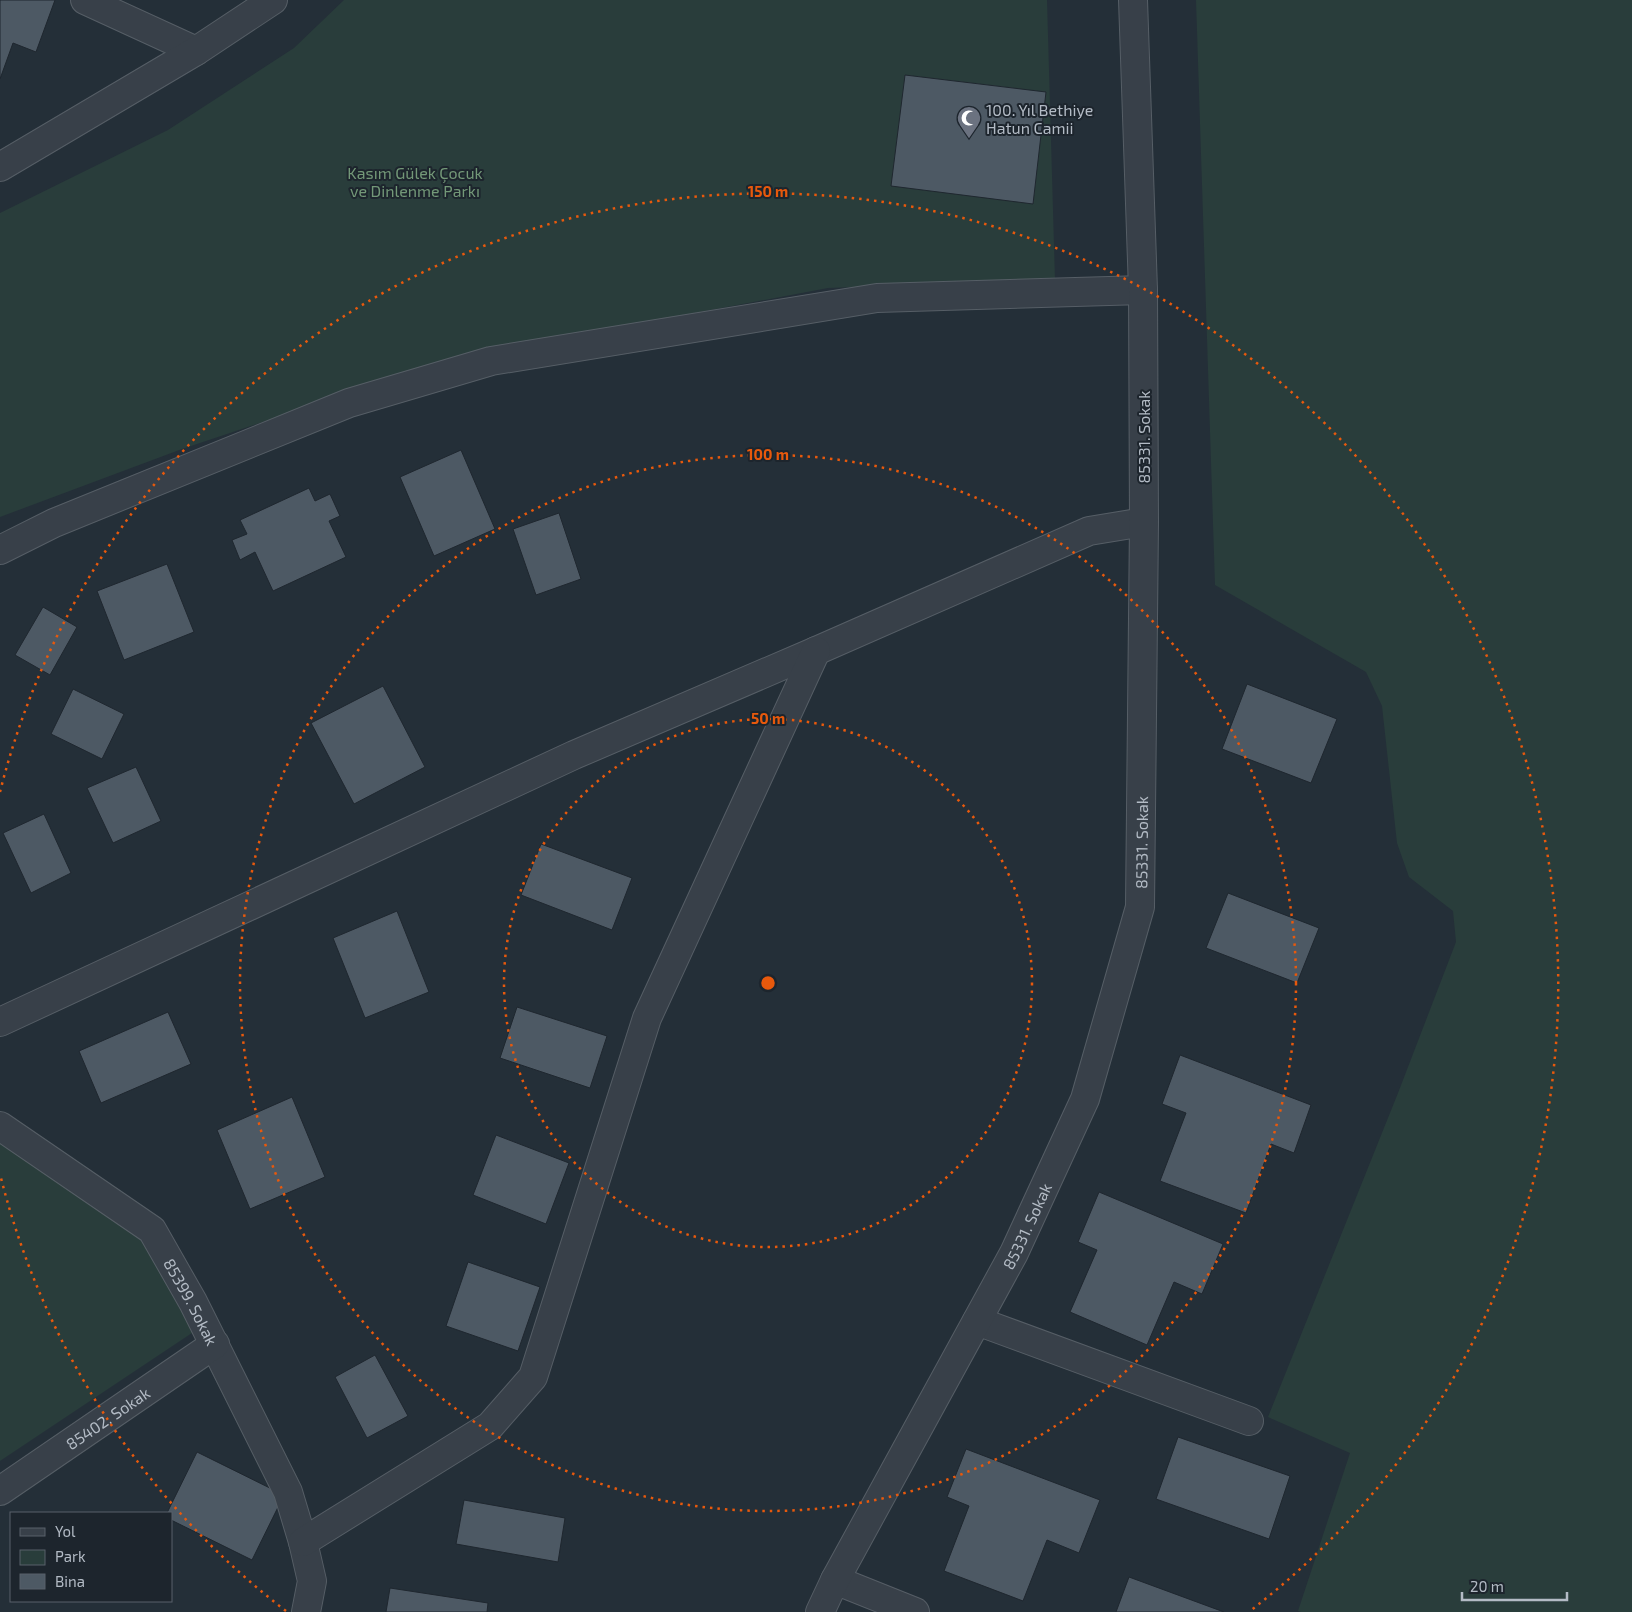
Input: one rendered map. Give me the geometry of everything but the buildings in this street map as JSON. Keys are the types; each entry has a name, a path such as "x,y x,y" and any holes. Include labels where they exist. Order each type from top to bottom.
{"street":[{"path":"85,0 196,51"},
{"path":"0,167 196,51 273,0"},
{"name":"85331. Sokak","path":"820,1612 835,1580 1014,1253 1085,1099 1140,907 1144,522 1142,290 1133,0"},
{"path":"0,550 54,523 349,403 491,362 877,298 1142,290"},
{"path":"0,1022 574,755 1089,531 1144,522"},
{"path":"303,1542 490,1426 533,1377 647,1018 816,651"},
{"name":"85399. Sokak","path":"0,1126 152,1230 215,1344 288,1492 312,1581 306,1612"},
{"path":"977,1321 1248,1421"},
{"name":"85402. Sokak","path":"0,1491 215,1344"},
{"path":"835,1580 914,1612"}],"green space":[{"name":"Kasım Gülek Çocuk ve Dinlenme Parkı","path":"344,0 1047,0 1055,280 828,288 455,358 182,449 0,517 0,213 168,130 294,48"},
{"path":"1196,0 1632,0 1632,1612 1298,1611 1350,1453 1268,1417 1398,1093 1456,942 1453,911 1409,877 1397,843 1382,706 1366,672 1215,585"},
{"path":"0,1142 149,1242 192,1333 0,1461"}],"place":[{"name":"100. Yıl Bethiye Hatun Camii","path":"969,139"}]}
